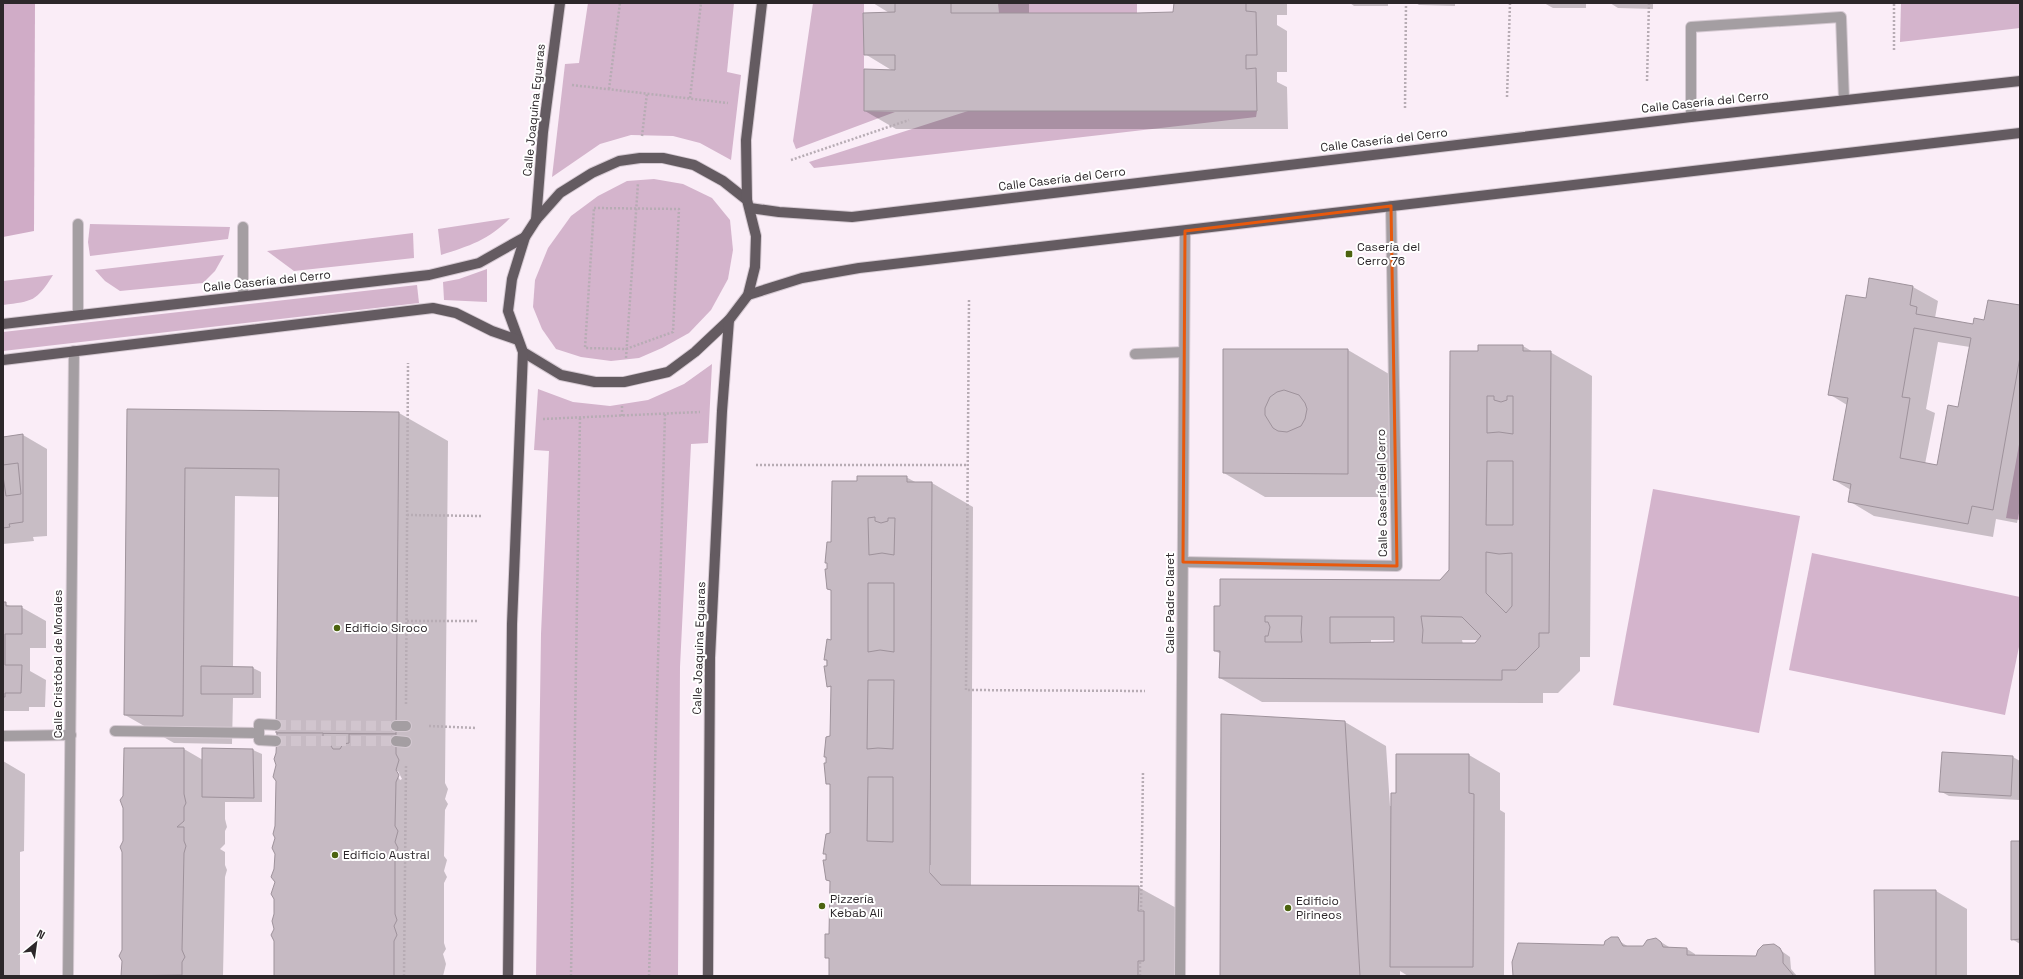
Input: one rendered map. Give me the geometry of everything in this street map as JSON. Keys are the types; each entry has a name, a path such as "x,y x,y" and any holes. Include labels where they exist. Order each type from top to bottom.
{"main road":[{"name":"Calle Joaquina Eguaras","path":"536,220 543,132 560,3"},
{"path":"523,352 561,375 595,382 624,382 668,372 695,352 729,320 748,295 755,267 756,236 749,204 746,140 762,3"},
{"name":"Calle Casería del Cerro","path":"749,204 779,212 852,217 1691,116 2020,81"},
{"path":"748,295 802,278 859,268 2020,133"},
{"path":"508,976 512,624 523,352 508,311 512,279 525,236 536,220 560,193 592,173 619,161 640,158 663,158 694,165 723,181 749,204"},
{"name":"Calle Casería del Cerro","path":"3,324 429,276 479,263 525,236"},
{"path":"3,360 433,308 456,313 492,331 518,340"},
{"name":"Calle Joaquina Eguaras","path":"708,976 710,658 722,411 729,320"}],"street":[{"path":"1691,116 1691,27 1841,17 1844,100"},
{"name":"Calle Casería del Cerro","path":"1183,562 1397,566 1391,206"},
{"path":"78,224 78,315"},
{"path":"243,227 243,296"},
{"name":"Calle Padre Claret","path":"1180,976 1186,230"},
{"name":"Calle Cristóbal de Morales","path":"68,976 74,351"},
{"path":"1135,354 1184,352"},
{"path":"276,725 259,724 259,740 276,741"},
{"path":"115,731 259,733"},
{"path":"3,736 71,735"}],"path":[{"path":"610,89 620,3"},
{"path":"690,98 701,3"},
{"path":"1405,108 1406,3"},
{"path":"1507,97 1510,3"},
{"path":"1646,81 1649,3"},
{"path":"1894,3 1894,50"},
{"path":"571,85 729,103"},
{"path":"642,136 647,93"},
{"path":"792,160 909,120"},
{"path":"626,360 638,183"},
{"path":"594,208 679,209 673,332 626,349 585,348 594,208"},
{"path":"969,300 966,690 1144,691"},
{"path":"408,363 407,621 401,726 477,728"},
{"path":"622,405 622,416"},
{"path":"536,419 702,412"},
{"path":"649,976 666,414"},
{"path":"571,976 580,417"},
{"path":"756,465 967,464"},
{"path":"407,515 481,516"},
{"path":"407,621 479,621"},
{"path":"401,742 404,976"},
{"path":"1141,910 1143,771"},
{"path":"1140,961 1140,976"}],"highlighted area":[{"path":"1391,206 1397,566 1183,562 1185,231"}],"shaded area":[{"path":"3,3 35,3 34,231 3,237"},
{"path":"588,3 734,3 727,72 741,75 731,160 700,143 673,136 631,135 600,144 552,177 565,64 579,63"},
{"path":"813,3 864,3 864,111 895,112 796,149 793,141"},
{"path":"998,3 1137,3 1137,13 999,13"},
{"path":"1901,3 2020,3 2020,28 1900,42"},
{"path":"968,111 1257,111 1256,117 814,168 809,162"},
{"path":"654,179 683,184 712,198 730,220 733,250 728,279 711,310 689,333 662,348 639,358 611,361 581,357 556,349 542,329 533,307 535,280 548,248 571,216 598,196 627,181"},
{"path":"510,218 502,226 486,237 470,245 441,255 438,229"},
{"path":"90,224 230,227 228,239 90,256 88,242"},
{"path":"413,233 414,258 294,271 267,251"},
{"path":"224,255 215,271 203,283 120,291 105,281 95,270"},
{"path":"487,269 487,302 444,300 443,282 459,279"},
{"path":"53,275 42,291 33,299 3,305 3,281"},
{"path":"417,285 419,303 3,351 3,332"},
{"path":"712,364 708,443 691,444 680,667 678,976 536,976 541,634 549,451 534,450 538,389 573,402 610,406 648,400 684,384"},
{"path":"2020,439 2020,520 2006,518"},
{"path":"1653,489 1800,516 1759,733 1613,705"},
{"path":"1812,553 2020,597 2020,642 2005,715 1789,670"}],"building":[{"path":"895,3 951,3 951,13 1137,13 1173,12 1174,3 1246,3 1246,11 1256,12 1257,55 1246,55 1246,69 1256,68 1257,111 864,111 864,69 895,70 895,55 864,55 863,13 895,12"},
{"path":"1869,278 1913,286 1910,305 1917,307 1916,314 1973,324 1974,318 1984,320 1988,300 2020,305 2020,357 1993,510 1972,506 1968,524 1848,502 1851,484 1833,480 1848,398 1828,395 1846,295 1866,298","holes":["1914,328 1971,338 1958,407 1948,405 1937,465 1900,458 1910,398 1902,397"]},
{"path":"1478,345 1523,345 1523,351 1551,351 1549,633 1539,633 1539,647 1516,670 1502,670 1502,680 1219,678 1220,651 1214,651 1214,606 1220,606 1220,579 1440,580 1449,570 1450,351 1478,351","holes":["1487,396 1494,396 1494,400 1501,402 1507,400 1507,396 1513,396 1513,434 1499,432 1487,433","1487,461 1513,461 1513,525 1486,525","1486,552 1499,554 1512,553 1512,606 1506,613 1486,593","1265,616 1302,616 1302,642 1265,642 1265,636 1268,636 1270,627 1268,622 1265,622","1421,616 1462,617 1481,636 1475,643 1422,643 1423,630","1330,617 1394,617 1394,642 1330,643"]},
{"path":"1223,349 1348,349 1348,474 1223,473","holes":["1284,390 1299,395 1305,403 1307,409 1305,419 1301,426 1287,432 1278,431 1273,428 1265,415 1265,408 1270,397 1277,392"]},
{"name":"Edificio Siroco","path":"127,409 399,412 396,734 276,733 279,469 185,468 183,716 124,715"},
{"path":"23,434 23,522 9,524 10,527 3,528 3,476 6,496 21,494 18,463 3,465 3,437"},
{"path":"857,476 907,476 907,482 932,482 930,873 941,885 1139,886 1138,911 1144,911 1144,961 1138,961 1138,976 829,976 829,958 825,958 825,934 829,934 830,881 826,880 823,860 826,860 826,854 823,854 826,834 830,833 830,784 826,784 824,763 826,763 826,757 824,757 826,737 830,736 831,686 827,687 824,666 827,666 827,660 824,660 827,639 831,640 831,590 827,589 825,569 827,569 827,563 825,563 827,542 831,542 832,481 857,481","holes":["875,517 875,521 881,523 888,521 888,518 895,518 894,555 882,553 869,555 868,518","868,583 894,583 894,652 880,650 868,652","868,680 894,680 893,749 867,749","868,777 893,777 893,842 867,841"]},
{"path":"3,602 6,602 6,606 22,606 22,634 5,634 5,665 22,665 21,693 5,693 5,697 3,697"},
{"path":"201,666 253,667 253,694 201,694"},
{"name":"Edificio Pirineos","path":"1221,714 1345,721 1360,976 1220,976"},
{"name":"Edificio Austral","path":"277,733 323,733 323,743 329,743 333,749 340,749 343,744 349,743 349,734 396,734 396,754 399,760 396,770 399,775 396,782 395,826 398,831 395,842 398,848 395,855 395,914 397,920 394,926 397,935 394,941 394,976 274,976 274,941 271,935 274,929 272,921 274,914 274,899 271,894 275,882 271,877 274,869 275,854 272,848 275,838 273,834 275,826 276,781 273,777 276,765 274,759 276,753"},
{"path":"124,748 184,748 184,794 186,803 184,807 184,821 177,827 184,827 184,841 186,846 184,853 182,950 185,957 182,962 182,975 121,976 122,961 119,956 122,950 122,852 120,847 123,841 123,808 120,800 123,796"},
{"path":"202,748 253,749 254,798 202,797"},
{"path":"1942,752 2013,756 2011,796 1939,792"},
{"path":"1396,754 1469,754 1469,793 1474,794 1473,967 1390,967 1391,793 1396,793"},
{"path":"2011,841 2020,841 2020,939 2011,940"},
{"path":"1874,890 1936,890 1936,976 1875,976"},
{"path":"1611,937 1618,937 1623,946 1643,946 1647,940 1656,938 1661,942 1663,947 1687,948 1687,955 1756,956 1758,950 1763,945 1774,944 1780,948 1783,954 1783,963 1794,976 1513,976 1512,962 1518,943 1604,945 1605,941"}],"tunnel":[{"path":"276,725 396,726"},
{"path":"276,741 396,741"}],"place":[{"name":"Casería del Cerro 76","path":"1349,254"},
{"name":"Edificio Siroco","path":"337,628"},
{"name":"Edificio Austral","path":"335,855"},
{"name":"Pizzería Kebab Ali","path":"822,906"},
{"name":"Edificio Pirineos","path":"1288,908"}]}
